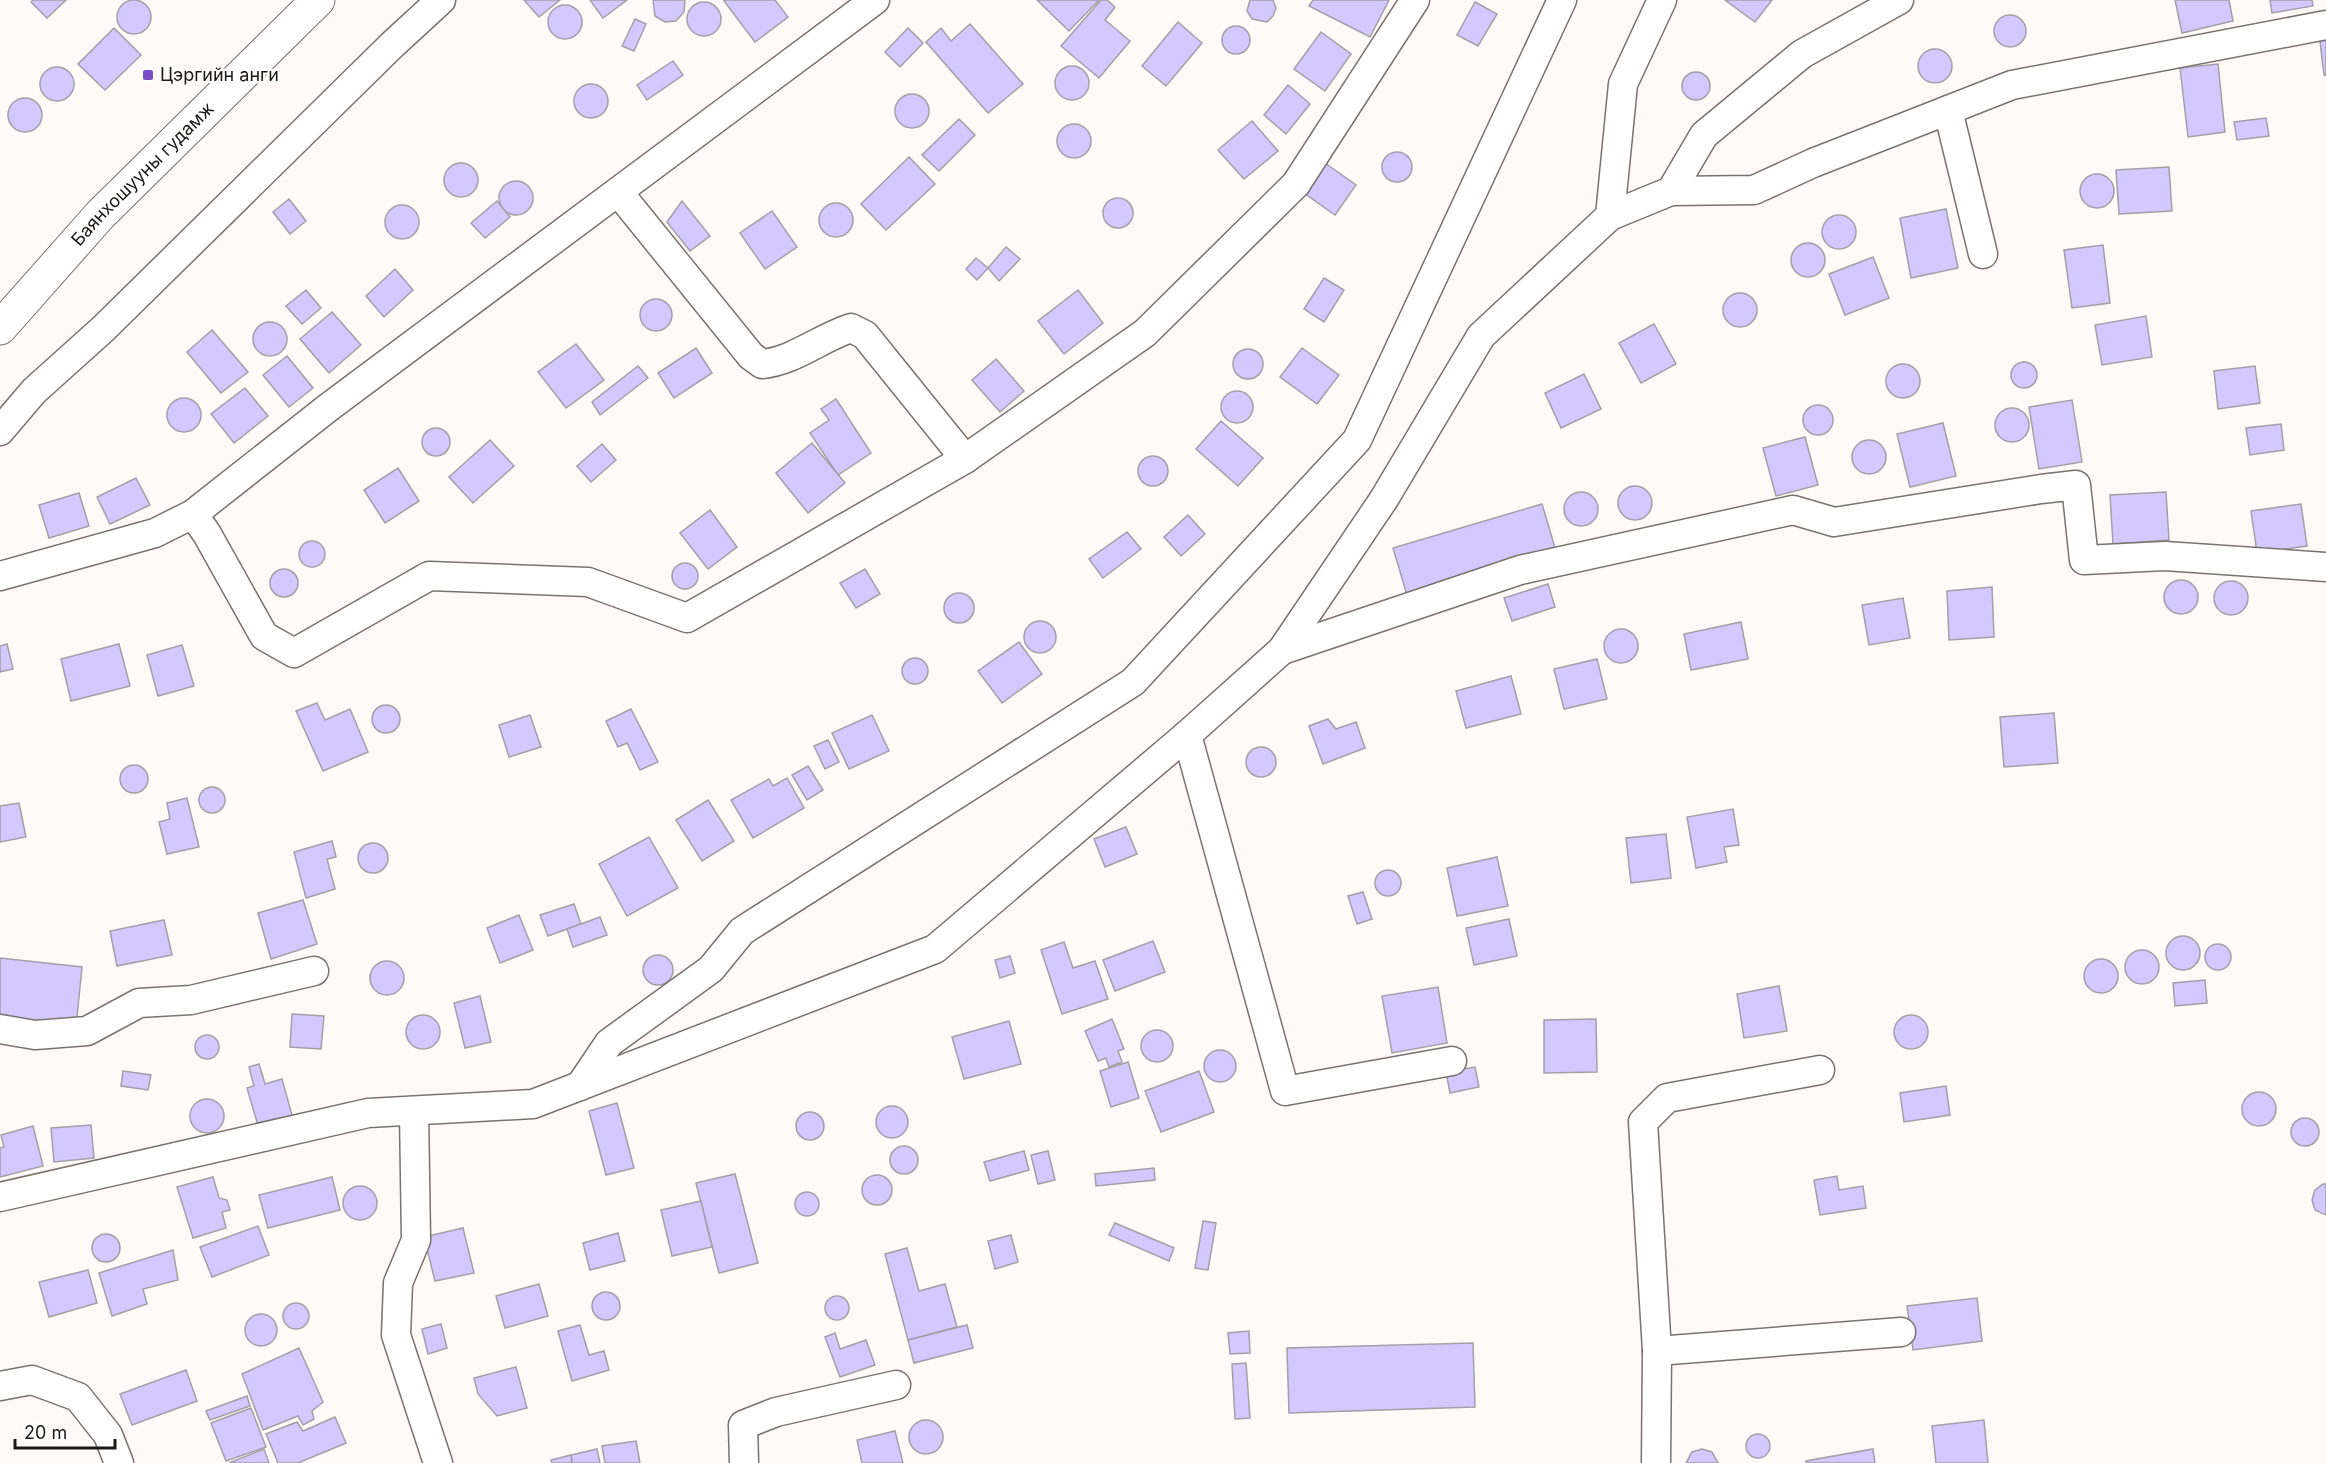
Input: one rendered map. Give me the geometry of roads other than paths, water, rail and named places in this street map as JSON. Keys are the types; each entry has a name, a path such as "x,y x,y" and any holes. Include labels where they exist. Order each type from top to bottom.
{"main road":[{"name":"Баянхошууны гудамж","path":"0,328 100,215 318,0"}],"street":[{"path":"0,431 34,391 103,329 383,53 441,0"},
{"path":"0,576 155,533 193,514 329,407 619,194 875,0"},
{"path":"193,514 207,534 264,636 294,653 429,576 588,582 687,618 965,459 1145,333 1296,184 1415,0"},
{"path":"580,1086 609,1043 711,969 742,931 1133,682 1357,440 1562,0"},
{"path":"1610,216 1623,84 1662,0"},
{"path":"1671,191 1704,135 1802,54 1899,0"},
{"path":"0,1197 368,1113 533,1104 935,949 1187,735 1282,650 1384,499 1481,336 1610,216 1671,191 1754,190 2012,85 2326,25"},
{"path":"1948,110 1983,254"},
{"path":"619,194 751,356 762,364 779,363 831,334 851,328 866,335 965,459"},
{"path":"1282,650 1520,570 1794,510 1834,522 2064,486 2076,486 2084,560 2165,556 2326,567"},
{"path":"1187,735 1285,1091 1452,1061"},
{"path":"0,1029 36,1035 87,1031 139,1003 191,1000 314,971"},
{"path":"1656,1463 1657,1351 1643,1122 1667,1098 1820,1070"},
{"path":"414,1112 416,1240 398,1283 396,1335 438,1463"},
{"path":"1657,1351 1901,1332"},
{"path":"0,1386 32,1380 78,1397 108,1435 119,1463"},
{"path":"744,1463 744,1425 776,1412 896,1385"}],"place":[{"name":"Цэргийн анги","path":"148,75"}]}
